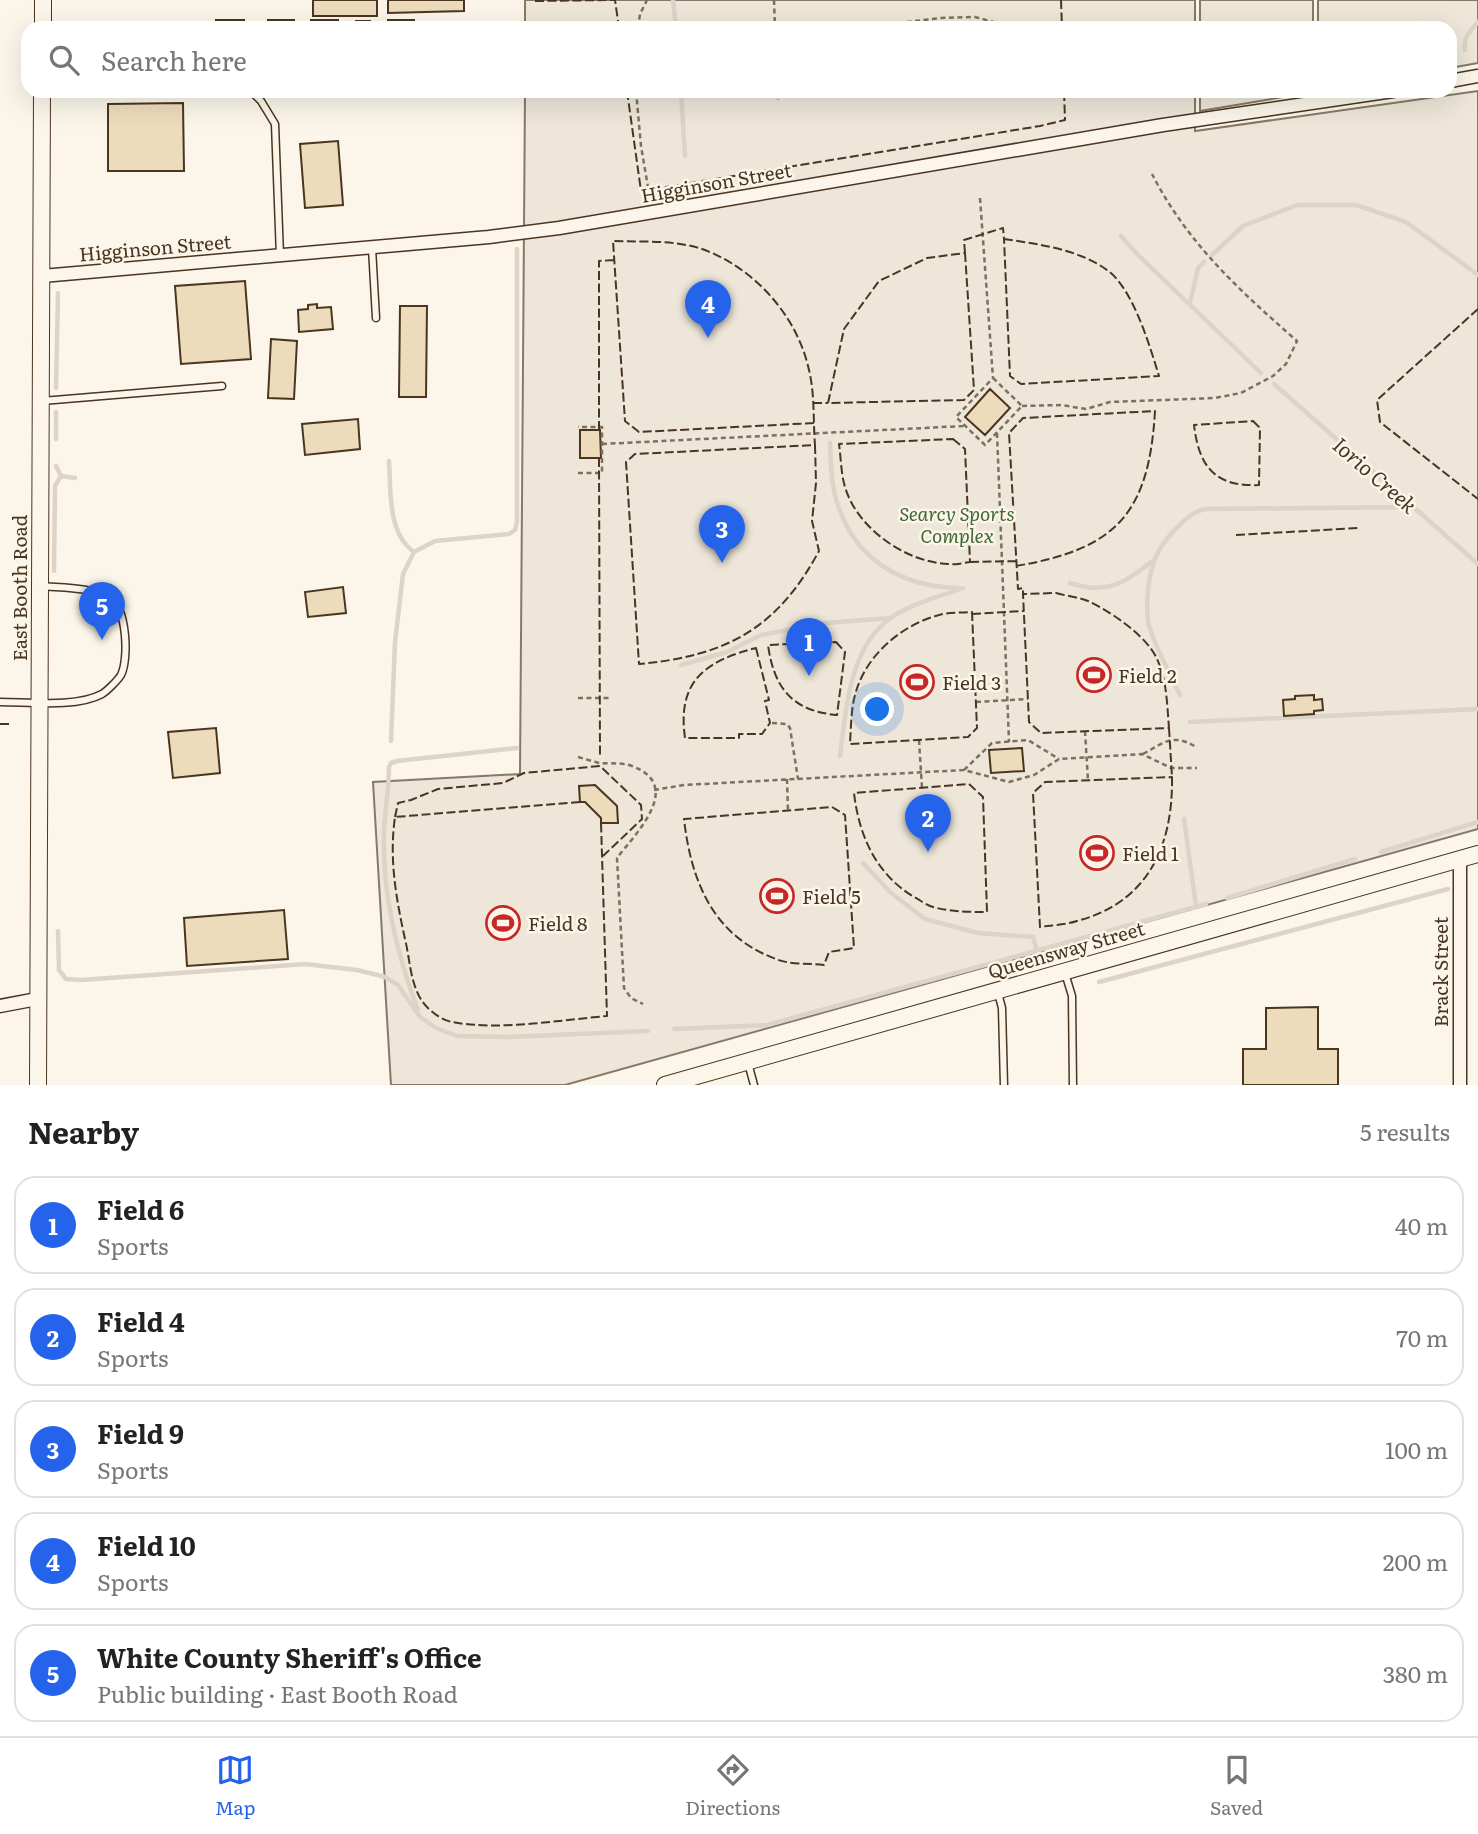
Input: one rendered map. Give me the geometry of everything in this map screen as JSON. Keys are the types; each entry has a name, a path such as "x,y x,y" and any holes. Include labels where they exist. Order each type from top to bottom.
{"street":[{"path":"43,0 43,21"},
{"path":"1457,80 1478,76"},
{"name":"East Booth Road","path":"38,1085 43,98"},
{"name":"Higginson Street","path":"42,276 489,237 652,213 1163,125 1345,98"},
{"name":"Queensway Street","path":"665,1085 1478,854"},
{"name":"Brack Street","path":"1460,859 1460,1085"},
{"path":"0,1006 37,999"}],"lane":[{"path":"258,98 275,124 280,256"},
{"path":"372,247 376,318"},
{"path":"41,401 222,386"},
{"path":"0,702 76,701 103,693 121,675 126,649 124,625 112,598 83,590 40,586"},
{"path":"1064,972 1072,996 1073,1085"},
{"path":"997,991 1002,1008 1003,1085"},
{"path":"748,1062 754,1085"}],"path":[{"path":"639,21 647,0"},
{"path":"774,0 775,21"},
{"path":"916,21 975,16 992,21"},
{"path":"637,98 652,213"},
{"path":"981,198 993,378 1022,405 1061,405 1080,410 1106,402 1216,398 1241,393 1273,376 1286,364 1297,341 1210,261 1164,199 1152,174"},
{"path":"993,378 956,418 964,426 985,445 1022,405"},
{"path":"602,444 964,426"},
{"path":"578,427 602,427 603,473 578,473"},
{"path":"997,433 1009,742"},
{"path":"578,698 612,698"},
{"path":"976,702 1028,699"},
{"path":"772,723 787,724 790,728 798,779"},
{"path":"1086,731 1088,780"},
{"path":"654,790 684,785 964,770 1009,782 1034,775 1059,759 1142,754 1170,739 1182,739 1196,747"},
{"path":"919,740 922,788"},
{"path":"964,770 992,743 1028,740 1059,759"},
{"path":"1142,754 1171,768 1197,768"},
{"path":"578,757 634,767 650,779 654,790 653,812 617,858 624,988 631,998 643,1004"},
{"path":"787,779 788,811"}],"green space":[{"path":"525,0 1195,0 1195,21 525,21"},
{"path":"1200,0 1313,0 1313,21 1200,21"},
{"path":"1318,0 1478,0 1478,63 1457,67 1457,21 1318,21"},
{"name":"Searcy Sports Complex","path":"1478,91 1478,829 565,1085 391,1085 373,782 520,774 525,98 1195,98 1195,131 1428,98 1457,98 1457,94"},
{"path":"1200,98 1278,98 1200,111"}],"building":[{"path":"313,0 377,0 377,16 313,16"},
{"path":"388,0 464,0 464,11 388,13"},
{"path":"183,103 184,171 108,171 108,104"},
{"path":"338,141 343,205 305,208 300,144"},
{"path":"245,281 251,359 181,364 175,286"},
{"path":"317,304 317,308 331,307 333,329 299,332 298,310"},
{"path":"400,306 427,306 426,397 399,397"},
{"path":"271,339 297,341 294,399 268,398"},
{"path":"990,389 1010,408 985,435 965,417"},
{"path":"358,419 360,449 305,455 302,424"},
{"path":"580,430 600,430 601,458 580,458"},
{"path":"343,587 346,613 308,617 305,592"},
{"path":"1314,695 1314,700 1322,699 1323,710 1314,711 1314,714 1284,716 1283,700"},
{"path":"216,728 220,773 173,778 168,732"},
{"path":"1022,748 1024,771 991,773 989,750"},
{"path":"595,785 617,806 618,823 601,823 601,818 585,802 580,802 579,786"},
{"path":"284,910 288,959 187,966 184,918"},
{"path":"1318,1007 1318,1049 1338,1049 1338,1085 1243,1085 1243,1049 1266,1049 1266,1008"}],"waterway":[{"path":"673,0 675,21"},
{"path":"1465,50 1466,38 1478,22"},
{"path":"681,98 685,156"},
{"path":"1212,255 1243,226 1297,205 1356,205 1406,222 1478,275"},
{"name":"Iorio Creek","path":"1121,236 1261,373"},
{"path":"391,741 395,642 403,574 414,552 435,541 509,534 515,530 517,249"},
{"path":"1190,303 1198,268 1204,262"},
{"path":"56,388 58,293"},
{"name":"Iorio Creek","path":"1274,384 1478,564"},
{"path":"56,412 56,439"},
{"path":"830,443 836,500 847,527 858,543 885,568 901,576 919,583 958,588"},
{"path":"389,461 395,523 405,544 414,552"},
{"path":"54,571 55,486 61,476 56,466"},
{"path":"61,476 75,478"},
{"path":"1180,695 1153,637 1147,606 1150,575 1157,554 1168,538 1190,516 1205,509 1414,507"},
{"path":"1070,583 1095,588 1115,585 1154,560"},
{"path":"840,756 852,680 867,644 878,629 900,612 963,588"},
{"path":"681,665 727,652 761,635 826,623 890,618"},
{"path":"1190,722 1478,709"},
{"path":"418,1010 397,945 388,900 384,831 389,767 397,761 517,748"},
{"path":"1184,819 1196,906"},
{"path":"1381,852 1478,822"},
{"path":"1227,898 1355,859"},
{"path":"863,863 890,892 925,919 978,933 1033,937 1037,951"},
{"path":"1099,982 1448,889"},
{"path":"674,1029 767,1025 1206,904"},
{"path":"58,931 59,970 66,979 305,964 357,970 385,977 398,985 420,1017 436,1028 457,1036 506,1037 648,1031"}],"fence":[{"path":"535,1 615,0 618,21"},
{"path":"1061,0 1062,21"},
{"path":"628,98 641,191 1040,126 1065,120 1064,98"},
{"path":"965,253 964,240 1003,228 1004,239"},
{"path":"1004,239 1071,252 1107,270 1125,290 1133,304 1159,376 1021,384 1010,376 1004,239"},
{"path":"814,423 639,432 625,421 613,241 667,243 699,248 737,267 770,295 794,330 803,350 812,389 814,408 815,445"},
{"path":"965,253 974,390 964,400 828,403 844,329 879,281 927,258 965,253"},
{"path":"599,430 599,261 615,260"},
{"path":"1478,309 1377,400 1380,422 1478,499"},
{"path":"813,403 828,403"},
{"path":"1016,566 1051,559 1079,549 1103,536 1121,520 1135,500 1145,476 1155,411 1023,418 1009,433 1018,589 1023,588 1023,594"},
{"path":"1253,421 1260,428 1259,485 1244,485 1220,478 1205,463 1196,440 1194,425 1253,421"},
{"path":"953,439 965,449 970,562 951,564 915,557 900,550 872,529 860,516 845,487 839,444 953,439"},
{"path":"815,445 816,483 812,521 819,551 803,578 767,619 746,634 698,654 639,664 626,462 635,454 815,445"},
{"path":"599,458 600,758"},
{"path":"1236,535 1358,528"},
{"path":"970,562 1016,561"},
{"path":"1056,593 1097,605 1127,625 1152,650 1163,675 1169,728 1041,733 1029,722 1023,594 1056,593"},
{"path":"972,614 1024,611"},
{"path":"972,612 977,728 968,737 850,744 852,713 860,681 867,667 886,644 898,634 925,620 943,614 972,612"},
{"path":"836,642 845,652 837,715 808,708 788,695 775,674 768,645 836,642"},
{"path":"756,648 769,700 765,701 770,723 762,734 739,734 739,738 685,738 686,702 698,677 722,660 756,648"},
{"path":"0,724 11,724"},
{"path":"1169,728 1172,777"},
{"path":"395,817 398,803 438,789 503,783 524,773 600,766 641,805 642,819 603,856"},
{"path":"1172,777 1168,826 1152,867 1139,885 1102,912 1072,922 1040,927 1033,793 1045,782 1172,777"},
{"path":"969,784 983,797 987,912 953,911 933,907 901,888 889,877 872,852 856,809 854,793 969,784"},
{"path":"580,802 395,817 393,863 399,909 415,987 431,1011 452,1022 490,1025 607,1016 601,823"},
{"path":"832,807 845,815 854,948 829,952 824,965 781,961 754,949 736,936 709,904 692,864 684,819 832,807"}],"place":[{"name":"Field 10","path":"708,338"},
{"name":"Field 9","path":"722,563"},
{"name":"White County Sheriff's Office","path":"102,640"},
{"name":"Field 2","path":"1094,675"},
{"name":"Field 6","path":"809,676"},
{"name":"Field 3","path":"917,682"},
{"name":"Field 4","path":"928,852"},
{"name":"Field 1","path":"1097,853"},
{"name":"Field 5","path":"777,896"},
{"name":"Field 8","path":"503,923"}]}
